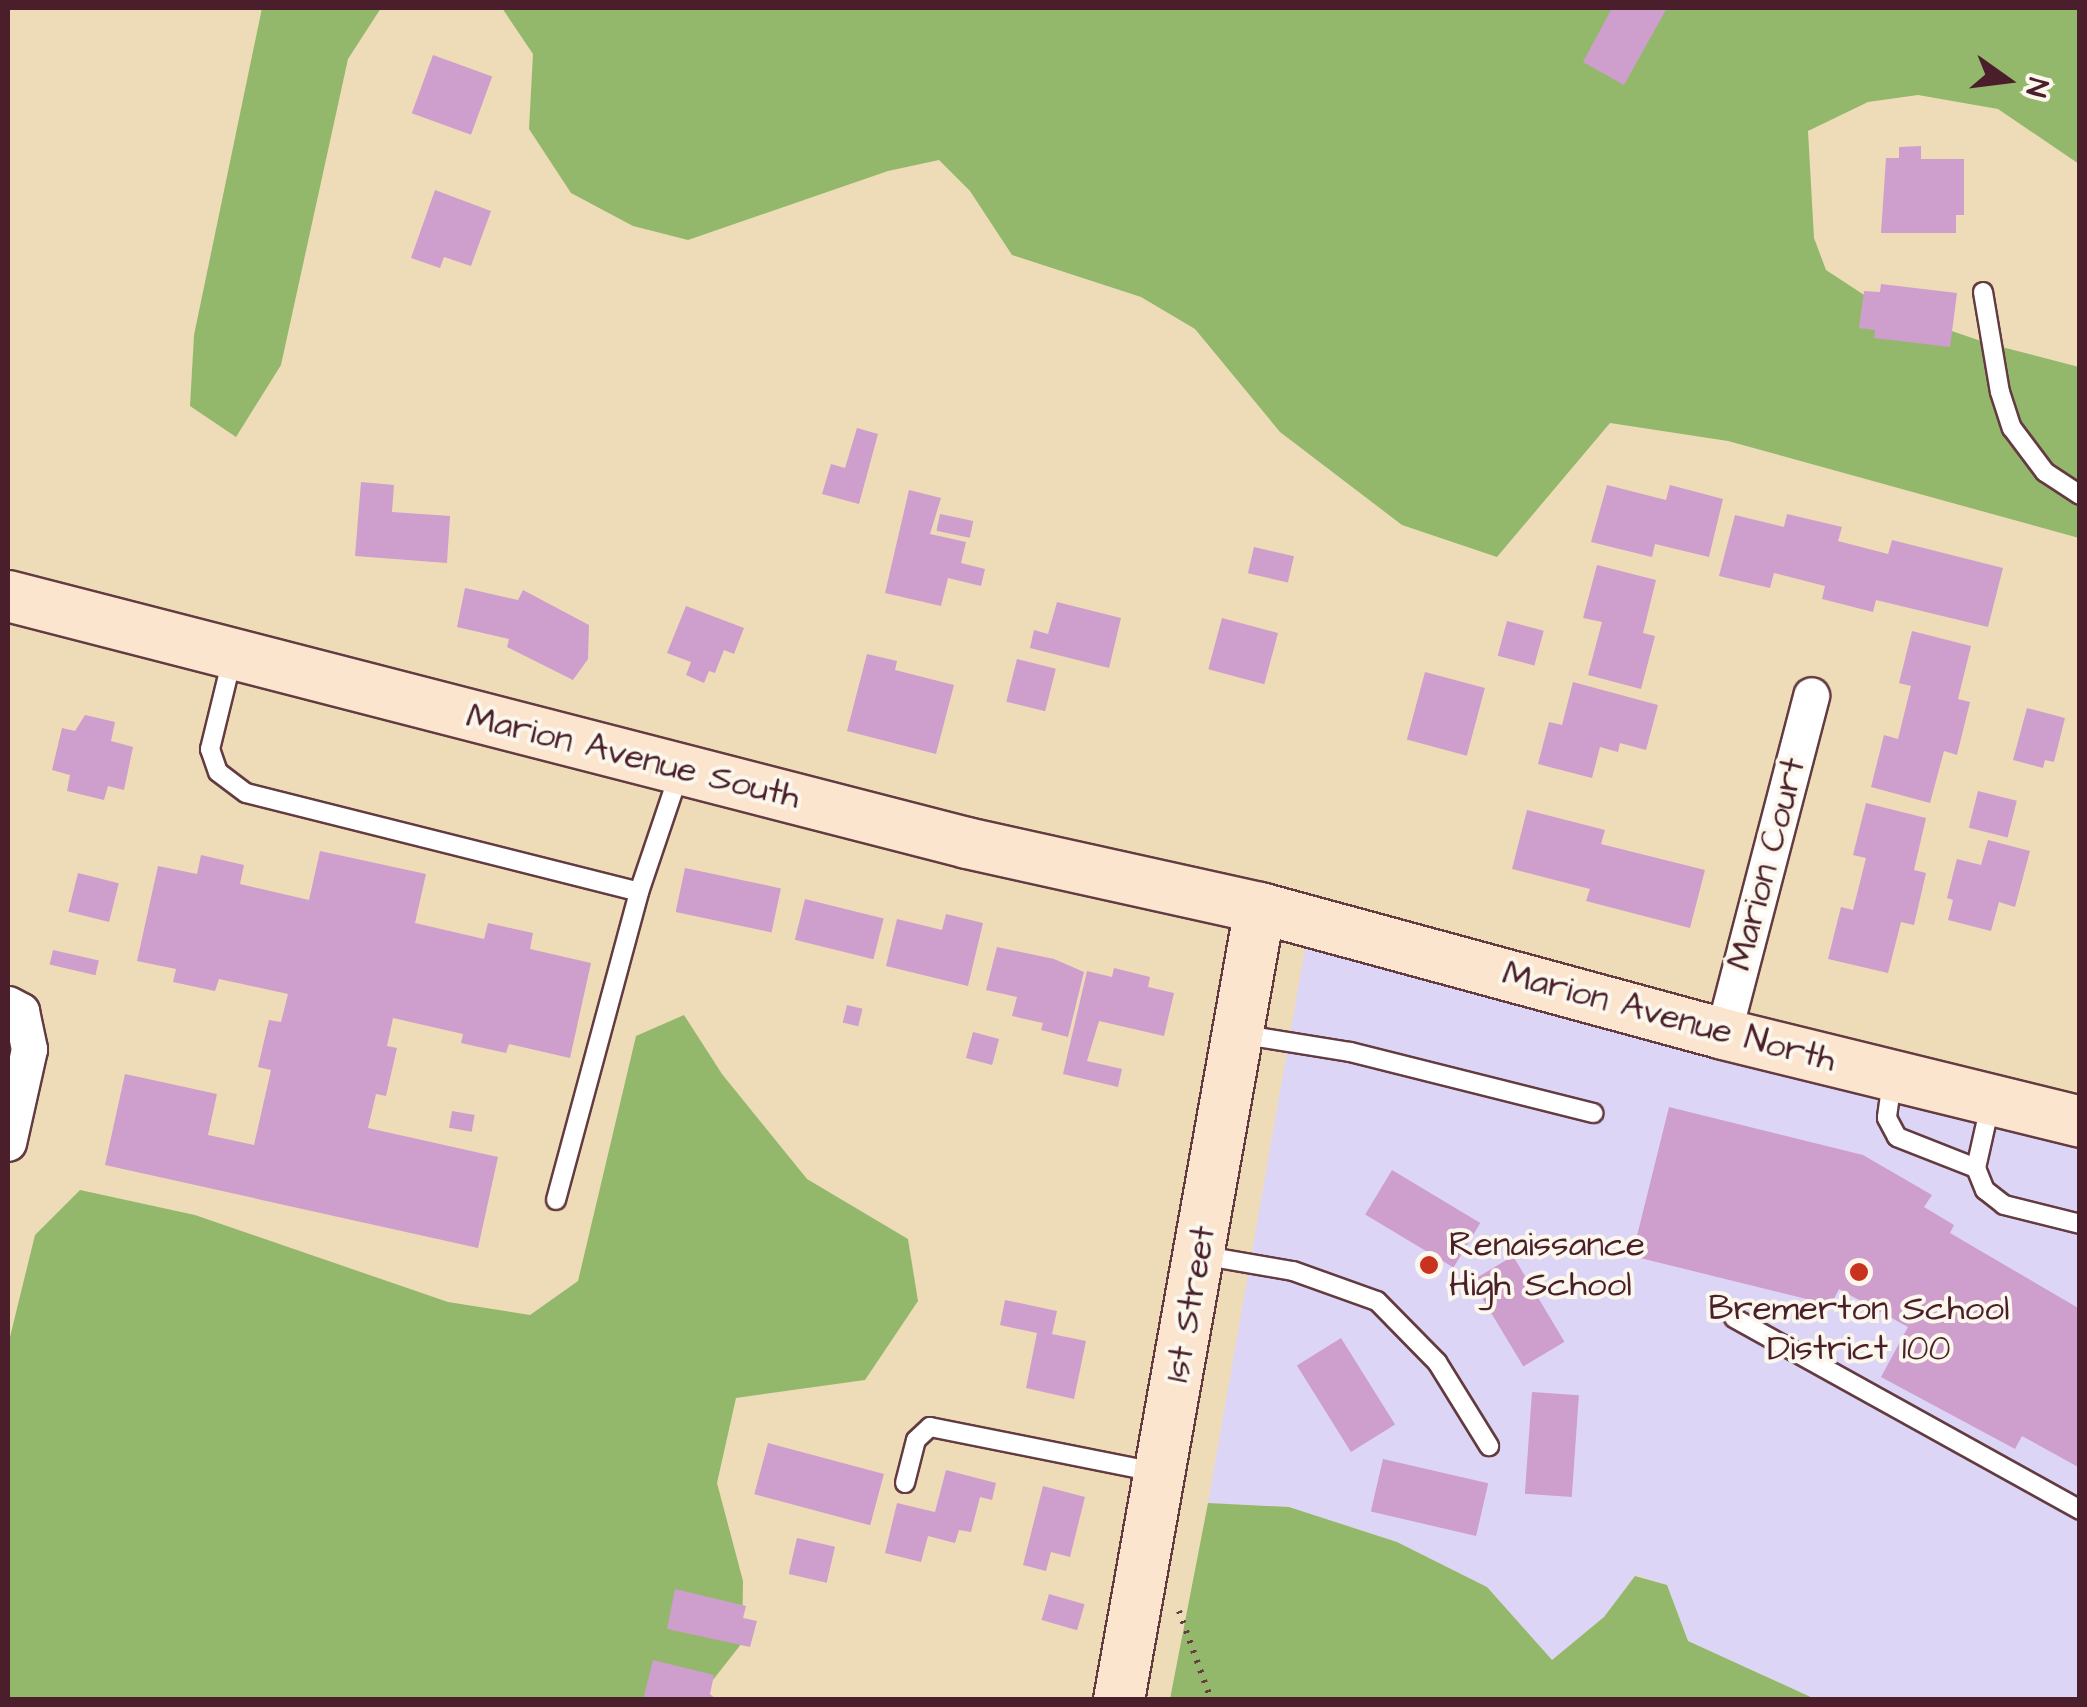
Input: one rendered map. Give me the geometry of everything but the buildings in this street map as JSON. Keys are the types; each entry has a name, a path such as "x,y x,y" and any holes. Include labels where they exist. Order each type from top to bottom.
{"main road":[{"name":"Marion Avenue South","path":"8,596 967,843 1260,908"},
{"name":"Marion Avenue North","path":"1260,908 1723,1034 2080,1122"},
{"name":"1st Street","path":"1119,1700 1260,908"}],"street":[{"name":"Marion Court","path":"1723,1034 1811,695"},
{"path":"8,1004 21,1011 30,1049 8,1142"}],"lane":[{"path":"1983,292 2000,392 2012,428 2045,472 2080,494"},
{"path":"232,654 210,749 218,772 246,793 638,892"},
{"path":"556,1200 638,892 680,769"},
{"path":"1238,1034 1350,1052 1593,1113"},
{"path":"1892,1076 1887,1118 1897,1136 1976,1168"},
{"path":"1992,1100 1976,1168 1985,1190 2004,1205 2080,1224"},
{"path":"1200,1254 1293,1271 1377,1300 1437,1362 1489,1446"},
{"path":"1734,1318 2080,1510"},
{"path":"905,1483 916,1440 930,1427 1161,1473"}],"path":[{"path":"1176,1601 1211,1700"}],"shaded area":[{"path":"1306,943 2079,1139 2079,1699 1815,1699 1688,1641 1667,1585 1636,1575 1604,1617 1552,1660 1487,1587 1397,1542 1289,1507 1208,1503"}],"green space":[{"path":"262,8 381,8 348,59 281,365 236,437 190,406 194,335"},
{"path":"502,8 2079,8 2079,164 1998,109 1918,95 1868,102 1808,131 1814,238 1826,270 1884,308 1990,344 2079,367 2079,538 1728,441 1610,423 1497,557 1402,525 1280,432 1195,329 1141,297 1012,255 970,191 939,160 888,171 688,240 633,226 571,193 529,129 533,54"},
{"path":"684,1015 722,1074 807,1179 908,1239 918,1301 865,1380 736,1398 717,1483 743,1581 742,1643 698,1699 8,1700 8,1345 35,1235 80,1190 195,1215 448,1302 530,1315 578,1281 636,1036"},
{"path":"1208,1503 1289,1507 1397,1542 1487,1587 1552,1660 1604,1617 1635,1576 1667,1585 1688,1641 1815,1699 1170,1699"}],"place":[{"name":"Renaissance High School","path":"1429,1265"},
{"name":"Bremerton School District 100","path":"1859,1272"}]}
